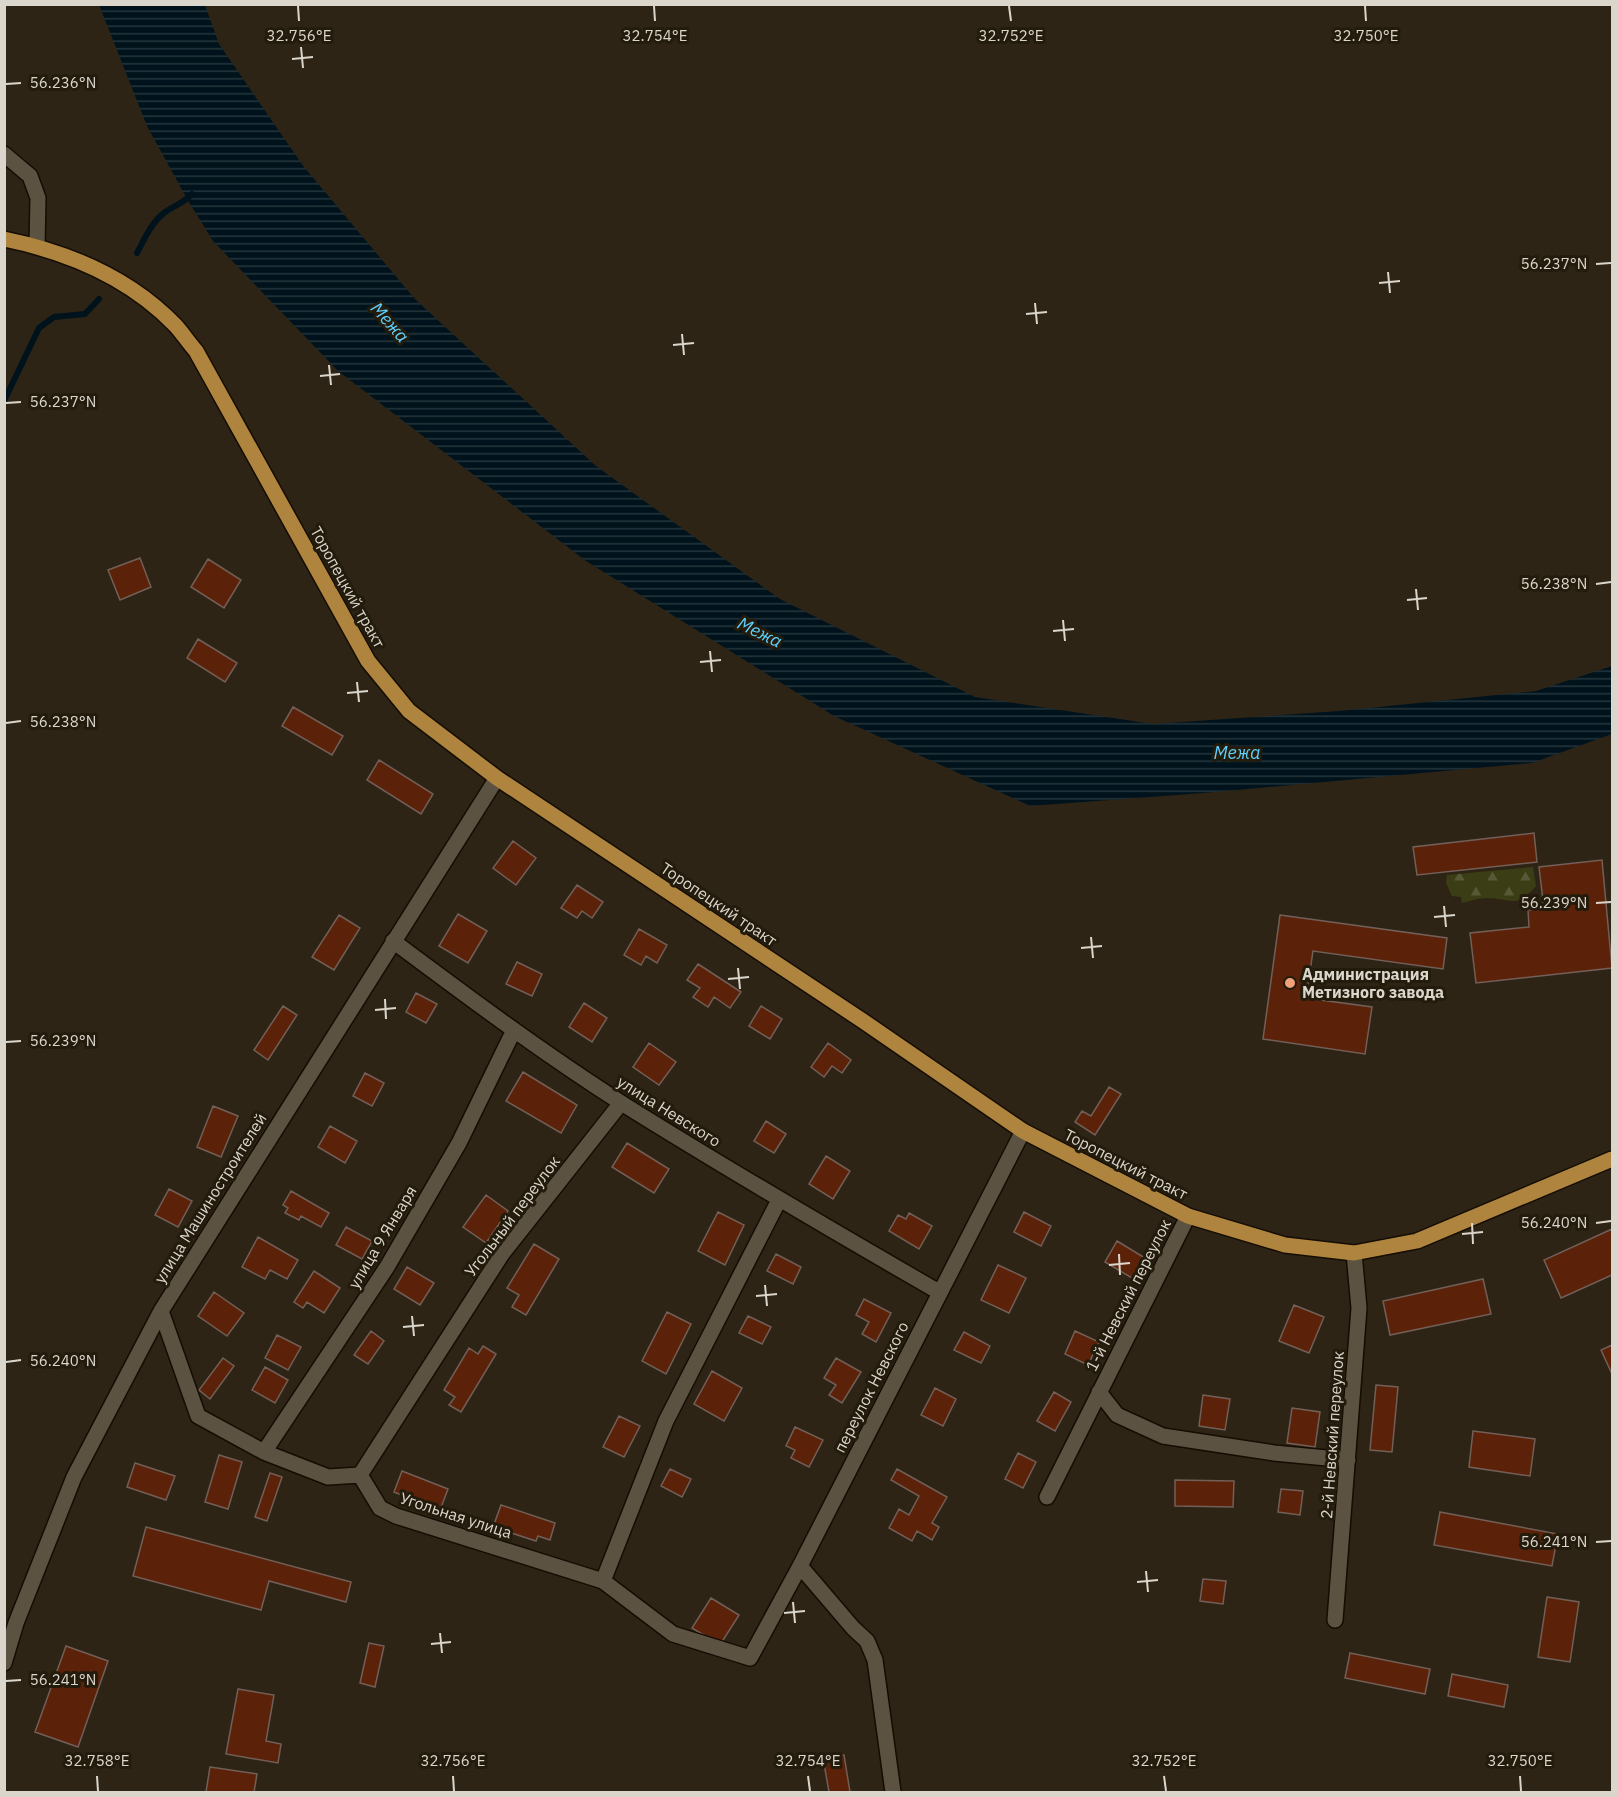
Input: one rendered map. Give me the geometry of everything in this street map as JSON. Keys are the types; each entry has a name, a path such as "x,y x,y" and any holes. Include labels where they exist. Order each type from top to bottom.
{"main road":[{"name":"Торопецкий тракт","path":"4,239 37,246 85,263 123,283 176,326 196,351 368,661 409,711 497,778 863,1021 1023,1131 1188,1216 1285,1245 1354,1253 1417,1241 1612,1160"}],"street":[{"path":"4,154 30,176 38,198 37,246"},
{"name":"улица Машиностроителей","path":"4,1663 16,1623 74,1477 160,1311 497,778"},
{"name":"улица Невского","path":"393,941 514,1030 621,1103 779,1200 939,1293"},
{"name":"улица 9 Января","path":"264,1452 387,1267 459,1143 514,1030"},
{"name":"Угольный переулок","path":"360,1475 502,1254 621,1103"},
{"name":"переулок Невского","path":"750,1658 800,1566 1023,1131"},
{"path":"603,1581 666,1421 779,1200"},
{"name":"1-й Невский переулок","path":"1047,1497 1188,1216"},
{"name":"2-й Невский переулок","path":"1335,1620 1359,1308 1354,1253"},
{"path":"160,1311 198,1416 264,1452 328,1477 360,1475"},
{"name":"1-й Невский переулок","path":"1100,1392 1117,1415 1163,1436 1274,1453 1348,1460"},
{"name":"Угольная улица","path":"360,1475 380,1508 396,1516 603,1581 673,1634 750,1658"},
{"path":"800,1566 867,1641 875,1660 892,1792"}],"green space":[{"path":"1533,867 1536,886 1523,898 1513,901 1484,898 1462,903 1461,897 1452,896 1446,883 1447,875"}],"water":[{"name":"Межа","path":"99,5 205,5 219,44 304,167 415,299 596,466 780,599 975,697 1153,724 1339,711 1536,691 1612,666 1612,734 1532,763 1204,793 1030,806 834,716 586,561 338,371 213,241 147,126"}],"building":[{"path":"140,558 151,587 120,600 108,570"},
{"path":"208,559 241,580 224,608 191,587"},
{"path":"198,639 237,663 225,682 187,658"},
{"path":"293,707 343,736 332,755 282,726"},
{"path":"379,760 433,794 421,814 367,780"},
{"path":"1534,833 1537,862 1417,875 1413,847"},
{"path":"513,841 536,858 516,885 493,868"},
{"path":"1602,860 1612,968 1476,983 1470,933 1529,927 1528,910 1544,909 1539,867"},
{"path":"577,885 603,902 592,918 582,911 577,918 561,908"},
{"path":"458,914 487,931 468,963 439,946"},
{"path":"339,915 360,928 334,970 312,957"},
{"name":"Администрация Метизного завода","path":"1280,915 1447,938 1443,969 1313,951 1306,998 1372,1007 1365,1054 1263,1039"},
{"path":"639,929 667,945 657,963 646,956 641,965 624,955"},
{"path":"517,962 542,974 532,996 506,984"},
{"path":"698,964 741,992 730,1008 714,997 708,1007 693,997 700,988 687,980"},
{"path":"416,993 437,1004 426,1023 406,1012"},
{"path":"584,1003 607,1018 592,1042 569,1027"},
{"path":"283,1006 297,1015 268,1060 254,1050"},
{"path":"761,1006 782,1019 770,1039 749,1026"},
{"path":"649,1043 676,1062 659,1085 633,1067"},
{"path":"828,1043 851,1060 842,1073 832,1066 824,1077 811,1067"},
{"path":"523,1072 577,1105 561,1133 506,1101"},
{"path":"365,1073 384,1083 372,1106 353,1096"},
{"path":"1109,1087 1121,1094 1095,1135 1075,1122 1082,1111 1091,1116"},
{"path":"213,1106 238,1116 221,1157 197,1147"},
{"path":"766,1121 786,1134 774,1153 754,1141"},
{"path":"330,1126 357,1141 345,1163 318,1147"},
{"path":"627,1143 669,1169 654,1193 612,1167"},
{"path":"826,1156 850,1171 833,1199 809,1184"},
{"path":"169,1189 192,1201 178,1227 155,1215"},
{"path":"291,1191 329,1213 321,1227 301,1216 299,1220 285,1213 288,1208 283,1205"},
{"path":"486,1195 508,1211 486,1243 463,1227"},
{"path":"718,1212 744,1225 725,1265 698,1251"},
{"path":"1024,1212 1051,1226 1041,1246 1014,1232"},
{"path":"909,1213 932,1226 919,1249 889,1231 898,1215 906,1219"},
{"path":"346,1227 372,1241 362,1259 336,1245"},
{"path":"1612,1229 1612,1275 1561,1298 1544,1260"},
{"path":"258,1237 298,1260 287,1279 270,1270 265,1279 242,1267"},
{"path":"1117,1241 1145,1258 1132,1278 1105,1262"},
{"path":"534,1244 559,1259 526,1315 512,1307 519,1295 507,1288"},
{"path":"776,1254 801,1267 793,1284 767,1271"},
{"path":"998,1265 1026,1278 1009,1313 981,1300"},
{"path":"407,1267 434,1283 420,1305 394,1289"},
{"path":"314,1271 340,1288 324,1313 307,1302 303,1308 294,1302"},
{"path":"1483,1279 1491,1314 1390,1335 1383,1301"},
{"path":"214,1292 244,1313 227,1336 198,1316"},
{"path":"864,1299 891,1313 876,1342 862,1334 869,1322 856,1315"},
{"path":"1294,1305 1324,1317 1309,1353 1279,1341"},
{"path":"667,1312 691,1324 666,1374 642,1361"},
{"path":"748,1316 771,1327 762,1344 739,1333"},
{"path":"371,1331 384,1341 368,1364 354,1355"},
{"path":"1075,1331 1099,1342 1088,1365 1065,1354"},
{"path":"964,1332 990,1346 981,1363 954,1350"},
{"path":"277,1335 301,1347 288,1370 265,1358"},
{"path":"1612,1345 1612,1374 1601,1350"},
{"path":"483,1346 496,1354 461,1412 449,1405 455,1397 444,1390 469,1348 478,1354"},
{"path":"223,1358 234,1366 210,1399 199,1390"},
{"path":"836,1358 861,1372 842,1403 829,1395 836,1385 824,1378"},
{"path":"265,1367 288,1380 275,1403 252,1390"},
{"path":"712,1371 742,1388 724,1421 694,1404"},
{"path":"1376,1385 1398,1387 1392,1452 1370,1450"},
{"path":"935,1388 956,1399 943,1426 921,1415"},
{"path":"1054,1392 1071,1402 1055,1431 1037,1421"},
{"path":"1203,1395 1230,1399 1225,1430 1199,1426"},
{"path":"1292,1408 1320,1412 1315,1447 1287,1443"},
{"path":"619,1416 640,1426 624,1457 603,1447"},
{"path":"795,1427 823,1440 809,1467 791,1458 795,1450 786,1446"},
{"path":"1473,1431 1535,1439 1530,1476 1469,1467"},
{"path":"1018,1453 1036,1462 1023,1488 1005,1479"},
{"path":"219,1455 242,1462 228,1509 205,1502"},
{"path":"135,1463 175,1476 166,1500 127,1487"},
{"path":"670,1469 691,1479 682,1497 661,1486"},
{"path":"897,1469 947,1497 932,1523 939,1527 932,1540 917,1531 912,1541 889,1528 899,1509 909,1515 919,1496 891,1480"},
{"path":"402,1471 448,1489 440,1510 394,1492"},
{"path":"270,1473 282,1477 267,1521 255,1517"},
{"path":"1175,1480 1234,1481 1233,1507 1175,1506"},
{"path":"1281,1489 1303,1491 1300,1515 1278,1512"},
{"path":"501,1505 555,1523 550,1540 538,1536 536,1541 493,1527"},
{"path":"1440,1512 1558,1534 1552,1566 1434,1545"},
{"path":"146,1527 351,1582 346,1602 269,1581 261,1610 133,1576"},
{"path":"1203,1579 1226,1581 1223,1604 1200,1601"},
{"path":"1547,1597 1579,1602 1570,1662 1538,1657"},
{"path":"711,1598 739,1615 720,1645 692,1628"},
{"path":"369,1643 384,1646 375,1687 360,1683"},
{"path":"66,1646 108,1661 78,1747 35,1732"},
{"path":"1350,1653 1430,1669 1425,1694 1345,1678"},
{"path":"1452,1674 1508,1685 1504,1707 1448,1696"},
{"path":"238,1689 274,1695 266,1741 281,1744 278,1763 226,1754"},
{"path":"844,1755 850,1792 829,1792 823,1758"},
{"path":"210,1767 257,1774 254,1792 206,1792"}],"waterway":[{"path":"137,253 159,217 192,194"},
{"path":"4,401 39,328 54,317 85,314 99,299"}],"place":[{"name":"Администрация Метизного завода","path":"1290,983"}]}
